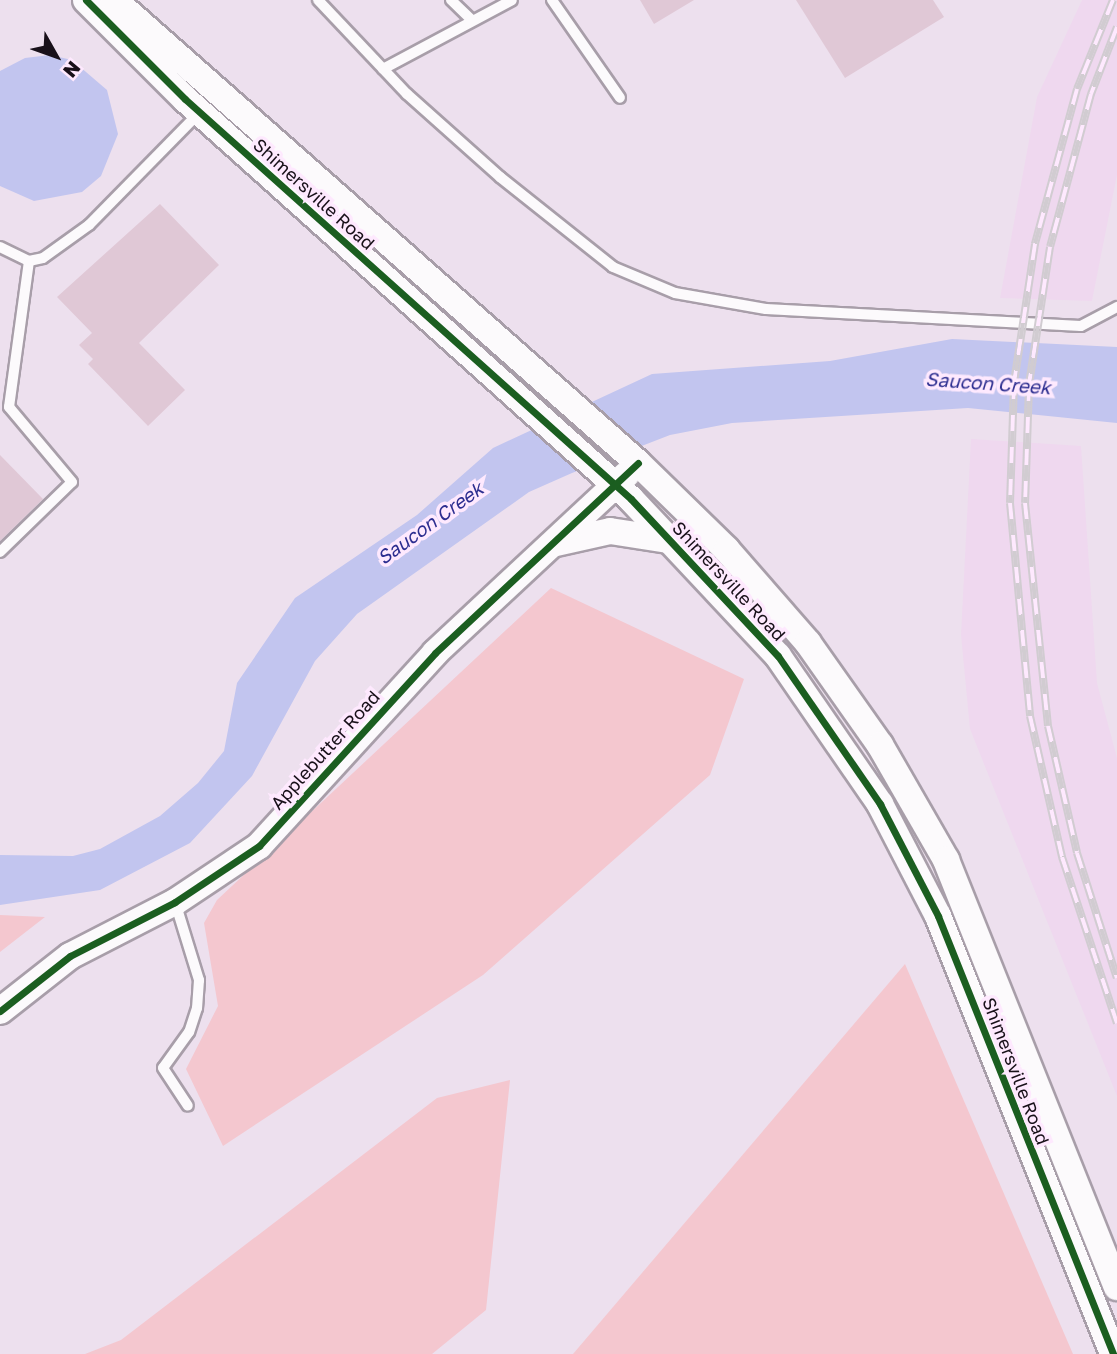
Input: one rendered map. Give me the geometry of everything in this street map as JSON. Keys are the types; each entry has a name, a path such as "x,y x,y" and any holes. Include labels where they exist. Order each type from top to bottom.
{"street":[{"name":"Shimersville Road","path":"86,0 200,112 623,493 674,543 778,656 896,832 950,945 1113,1354"},
{"name":"Shimersville Road","path":"114,0 497,342 638,463 808,643 907,787 983,941 1117,1287"},
{"name":"Applebutter Road","path":"0,1011 70,956 175,902 259,846 435,653 584,514 623,493 638,463"},
{"path":"545,548 610,531 674,543"}],"lane":[{"path":"318,0 383,69 500,177 613,267 675,293 766,309 1082,326 1117,307"},
{"path":"450,0 472,20"},
{"path":"383,69 512,0"},
{"path":"552,0 620,98"},
{"path":"29,261 89,226 200,112"},
{"path":"0,247 29,261"},
{"path":"0,552 72,482 9,407 29,261"},
{"path":"175,902 199,980 197,1008 190,1032 163,1068 188,1105"}],"shaded area":[{"path":"1082,0 1117,0 1117,175 1092,301 1000,298 1037,97"},
{"path":"971,439 1081,446 1097,683 1117,758 1117,1096 970,729 961,635"},
{"path":"551,588 744,679 710,775 483,975 223,1146 186,1069 218,1006 204,923 217,900"},
{"path":"0,915 45,917 0,952"},
{"path":"905,964 1073,1354 573,1354"},
{"path":"510,1080 486,1310 432,1354 85,1354 121,1340 437,1098"}],"water":[{"path":"50,55 72,60 107,90 118,134 101,176 82,192 34,201 0,186 0,71 25,58"},
{"name":"Saucon Creek","path":"952,339 1117,347 1117,423 968,408 732,423 670,435 572,473 529,492 357,614 315,661 252,776 190,843 100,890 0,905 0,855 73,856 100,849 160,816 198,783 224,751 237,683 295,598 417,515 493,448 652,374 830,361"}],"building":[{"path":"640,0 694,0 654,24"},
{"path":"796,0 933,0 944,17 845,78"},
{"path":"160,204 219,265 139,343 185,390 148,426 88,364 93,359 79,345 92,333 57,297"},
{"path":"0,455 43,499 0,541"}],"railway":[{"path":"1113,0 1077,89 1035,244 1014,383 1010,503 1030,716 1062,857 1117,1023"},
{"path":"1117,27 1091,94 1050,247 1029,385 1025,503 1048,726 1077,853 1117,978"}],"cycle path":[{"path":"86,0 185,99 631,499 778,656 880,804 938,916 1113,1354"},
{"path":"0,1011 70,956 175,902 259,846 435,653 638,463"}]}
